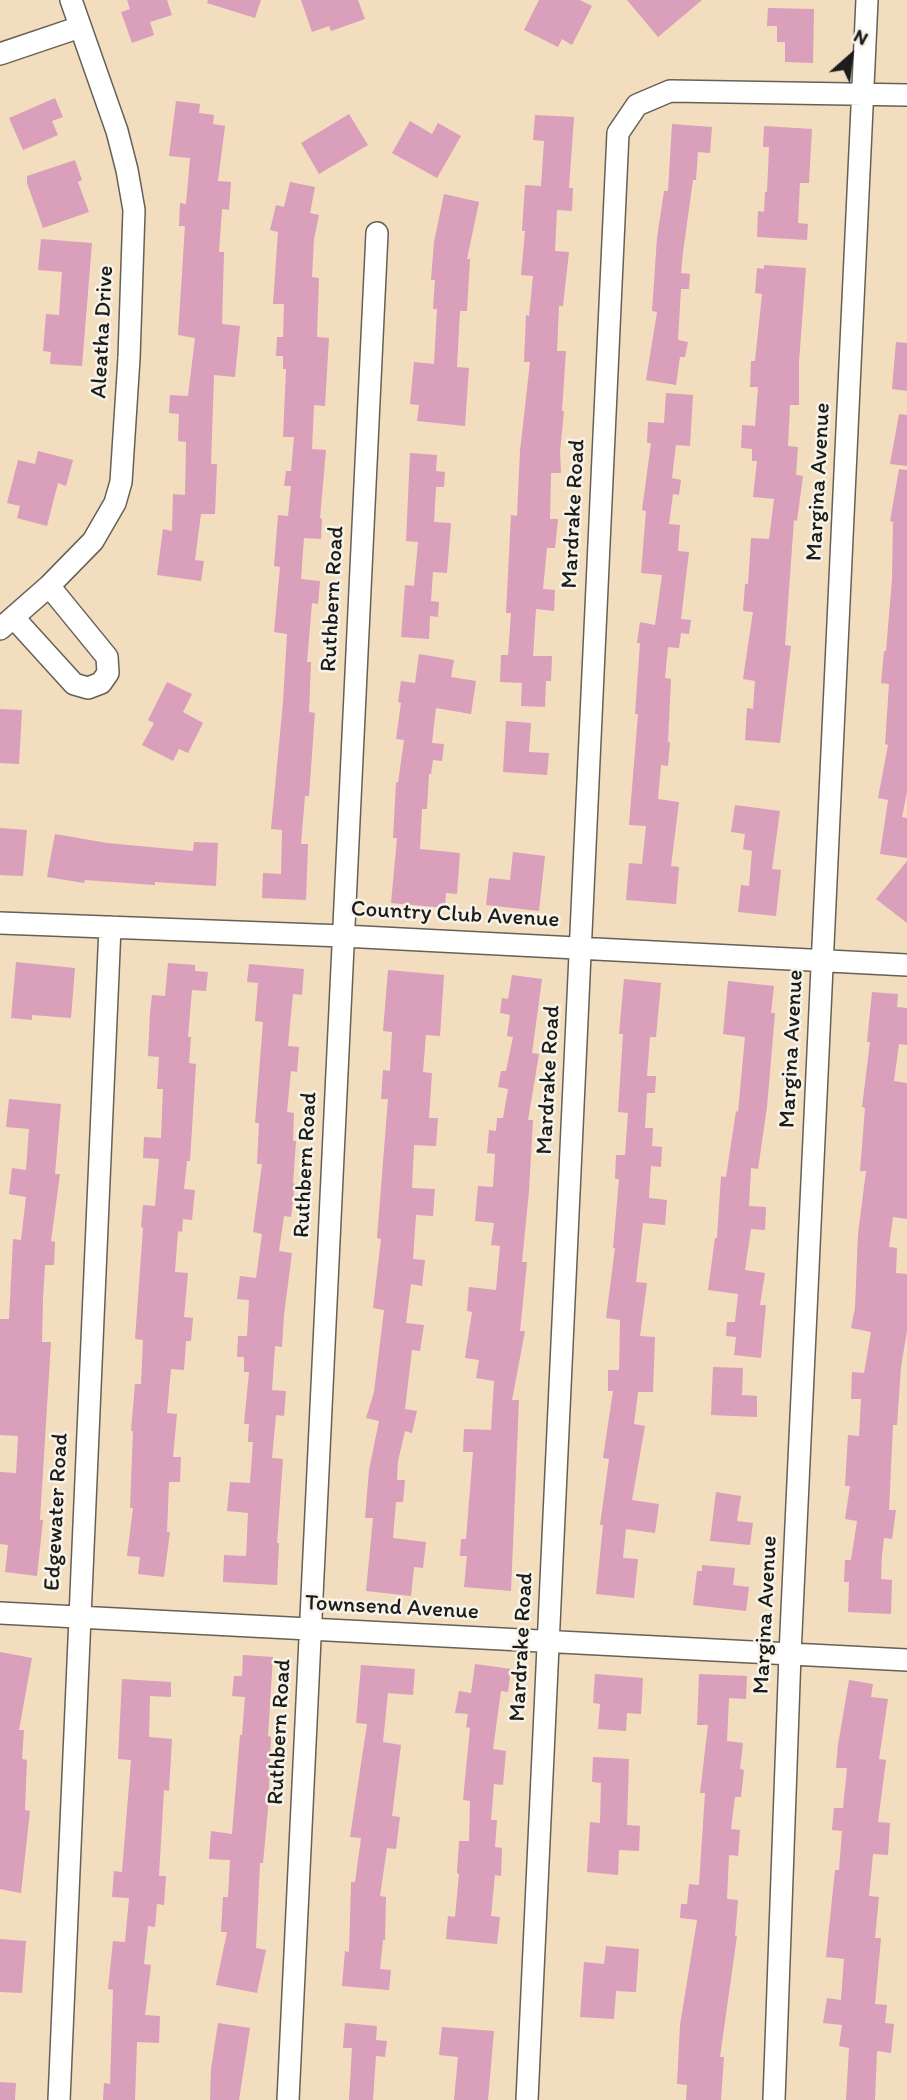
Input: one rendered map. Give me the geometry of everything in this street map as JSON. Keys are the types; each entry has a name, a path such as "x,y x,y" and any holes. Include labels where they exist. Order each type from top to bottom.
{"street":[{"name":"Aleatha Drive","path":"7,623 49,586 93,541 115,503 121,482 134,210 117,131 71,0"},
{"name":"Margina Avenue","path":"774,2100 790,1654 867,0"},
{"path":"0,54 80,27"},
{"name":"Mardrake Road","path":"527,2100 618,133 637,105 670,91 863,93"},
{"path":"863,93 907,95"},
{"name":"Ruthbern Road","path":"288,2100 377,233"},
{"path":"7,623 74,684 88,688 101,683 108,673 107,657 49,586"},
{"name":"Country Club Avenue","path":"0,923 344,936 907,965"},
{"name":"Edgewater Road","path":"60,2100 110,927"},
{"name":"Townsend Avenue","path":"0,1613 907,1660"}],"building":[{"path":"127,0 167,0 172,15 150,22 154,35 132,43 121,12 130,9"},
{"path":"208,0 261,0 255,18 207,3"},
{"path":"301,0 358,0 365,19 331,31 329,26 312,32"},
{"path":"539,0 580,0 592,6 572,45 562,39 558,47 524,30"},
{"path":"627,0 702,0 658,37"},
{"path":"768,8 814,9 813,63 785,62 785,42 777,42 777,26 767,26"},
{"path":"55,98 63,117 52,121 58,135 23,150 9,118"},
{"path":"176,101 200,104 199,113 214,115 213,124 225,126 218,181 231,182 229,210 222,209 219,252 224,252 222,324 240,326 235,377 214,375 211,464 217,464 215,514 201,514 195,560 204,561 201,581 157,575 163,529 172,531 173,494 185,495 186,442 178,441 179,414 169,413 170,395 188,396 195,338 178,335 185,226 179,226 180,203 186,204 190,158 169,156"},
{"path":"349,114 368,145 319,174 301,143"},
{"path":"535,115 574,117 569,188 573,188 572,211 557,210 555,251 569,252 563,306 559,306 557,351 566,351 561,473 551,473 550,519 558,519 555,548 547,548 543,589 555,590 554,611 536,609 533,656 552,656 551,681 546,681 545,707 521,706 522,683 500,682 501,655 508,655 511,613 506,613 511,515 517,516 520,451 530,362 524,362 526,315 529,316 533,276 521,275 525,185 541,186 544,141 533,140"},
{"path":"410,121 432,134 438,123 461,136 437,178 392,153"},
{"path":"672,124 712,127 710,153 698,152 696,180 693,180 681,273 690,274 689,289 681,289 678,340 688,342 685,357 680,357 676,385 646,380 657,312 652,311 657,238 664,191 668,191"},
{"path":"764,126 812,129 809,183 800,183 798,223 808,224 807,240 757,237 758,211 764,212 767,192 769,147 763,147"},
{"path":"75,160 82,180 78,182 89,212 43,228 27,176"},
{"path":"290,182 315,187 310,213 319,215 314,239 312,277 319,278 317,337 329,338 325,406 314,405 312,449 326,450 320,518 321,539 304,538 301,579 320,581 318,604 312,603 307,662 311,662 309,712 315,713 309,796 305,796 301,844 308,844 306,900 262,898 263,873 281,874 282,830 271,829 287,634 274,632 280,567 274,566 278,515 288,516 291,486 284,486 286,471 291,471 294,437 283,437 286,369 283,369 283,356 276,356 277,337 283,337 284,304 273,304 278,232 270,230 276,205 284,207"},
{"path":"444,194 479,202 467,259 470,259 467,311 460,311 457,367 469,368 465,426 417,421 419,405 410,404 414,362 434,364 437,309 433,309 435,280 431,280 434,242"},
{"path":"41,239 92,243 82,366 50,364 51,352 43,351 46,314 59,315 62,272 38,270"},
{"path":"764,265 806,268 799,362 799,405 790,405 788,446 798,447 796,475 803,476 797,521 794,520 785,645 791,646 780,743 745,740 747,708 753,709 755,681 743,679 753,612 743,611 745,584 748,584 751,538 769,539 774,499 753,497 757,461 752,461 752,449 741,448 742,425 755,426 758,387 750,387 751,361 755,361 762,294 755,293 757,268 764,269"},
{"path":"896,342 907,343 907,391 892,389"},
{"path":"666,393 693,395 690,446 676,445 672,478 681,480 679,495 673,494 669,524 680,525 678,551 689,552 681,619 691,620 689,634 681,633 679,648 668,647 665,678 671,679 670,742 668,766 661,765 658,799 679,802 671,866 679,867 676,904 626,900 629,863 642,864 646,826 629,825 638,714 635,714 640,643 637,643 640,622 655,625 662,575 641,573 646,511 642,510 651,443 647,443 648,422 664,423"},
{"path":"899,414 907,415 907,466 890,464"},
{"path":"38,451 73,460 66,486 58,483 47,526 17,518 20,506 7,503 18,460 35,464"},
{"path":"410,453 437,455 436,471 445,472 444,487 436,487 434,522 451,523 447,573 433,572 431,601 439,602 438,617 430,616 429,639 401,637 405,585 414,586 418,542 406,541"},
{"path":"899,469 907,470 907,792 902,817 907,818 907,858 880,854 888,800 878,798 888,745 885,744 889,684 881,683 892,579 893,522 890,521"},
{"path":"419,654 454,660 451,677 476,681 471,714 436,708 432,743 444,744 442,761 433,760 429,774 427,809 422,809 420,849 460,853 457,894 446,893 445,908 391,903 397,838 393,838 396,782 398,783 404,740 396,739 401,703 398,702 401,681 415,683"},
{"path":"167,682 192,694 183,712 203,723 188,753 179,749 173,761 142,745 154,723 148,720"},
{"path":"0,709 22,710 19,764 0,763"},
{"path":"506,721 531,723 529,752 549,753 547,775 503,772"},
{"path":"735,805 780,811 772,869 781,870 776,916 738,912 741,885 749,886 752,851 743,849 745,834 731,832"},
{"path":"0,828 27,830 23,876 0,875"},
{"path":"55,834 107,843 193,851 194,842 218,843 216,886 85,880 84,883 47,877"},
{"path":"513,852 545,856 539,911 486,905 489,878 510,880"},
{"path":"907,861 907,923 876,899"},
{"path":"16,962 75,968 71,1018 32,1015 32,1020 11,1018"},
{"path":"168,963 195,965 195,971 208,972 206,991 192,990 188,1037 191,1037 189,1063 196,1064 190,1161 187,1161 184,1189 195,1190 192,1220 183,1219 182,1232 178,1231 175,1272 188,1273 184,1317 193,1318 191,1341 186,1341 184,1370 171,1369 167,1413 177,1414 173,1457 181,1457 180,1482 169,1482 167,1532 170,1532 164,1577 138,1574 140,1557 127,1556 133,1508 130,1508 131,1431 135,1384 141,1384 143,1340 135,1339 141,1227 143,1205 155,1206 159,1159 143,1158 144,1137 161,1138 163,1089 157,1089 159,1057 148,1056 150,1013 152,995 165,996"},
{"path":"249,964 304,969 302,995 293,994 288,1046 299,1047 297,1072 291,1071 287,1112 294,1113 295,1184 291,1217 284,1216 279,1251 292,1253 282,1347 275,1346 272,1390 286,1391 284,1416 276,1415 272,1458 283,1459 277,1585 223,1582 224,1555 246,1556 248,1513 227,1511 230,1482 250,1483 253,1442 248,1442 249,1424 244,1424 249,1372 244,1372 244,1357 237,1357 238,1336 247,1336 249,1300 237,1299 240,1276 256,1278 262,1234 253,1232 262,1164 257,1164 259,1123 255,1123 263,1022 255,1021 258,983 247,982"},
{"path":"388,970 444,975 440,1036 426,1035 423,1072 432,1073 429,1118 438,1118 436,1146 414,1145 412,1188 435,1189 433,1216 416,1215 413,1259 425,1260 422,1286 411,1284 406,1323 424,1325 420,1351 412,1350 405,1409 417,1411 412,1433 405,1431 398,1461 397,1480 405,1480 403,1502 396,1502 393,1538 426,1542 423,1568 414,1567 411,1596 366,1591 373,1518 365,1518 369,1470 379,1421 366,1418 374,1392 384,1310 373,1308 381,1239 377,1238 388,1099 381,1099 383,1070 390,1071 392,1032 383,1031"},
{"path":"512,975 542,979 532,1053 539,1054 528,1120 533,1120 522,1262 527,1262 520,1331 525,1331 512,1400 519,1400 511,1591 464,1587 467,1556 460,1556 461,1539 466,1539 473,1452 463,1452 464,1429 491,1430 494,1381 476,1378 479,1360 465,1358 472,1312 467,1311 469,1287 496,1290 500,1246 491,1245 494,1223 475,1221 478,1186 493,1187 495,1154 487,1153 489,1130 496,1131 497,1118 503,1118 508,1089 498,1087 501,1071 506,1071 513,1037 507,1036 510,1015 500,1013 502,998 508,999"},
{"path":"624,979 661,983 656,1037 650,1037 647,1076 656,1076 655,1093 647,1093 645,1128 653,1128 652,1146 662,1147 661,1167 651,1166 649,1198 667,1200 665,1225 643,1223 636,1282 647,1283 640,1336 655,1337 653,1392 638,1392 634,1424 645,1426 632,1500 659,1504 655,1533 626,1529 623,1558 638,1559 634,1598 596,1594 603,1525 600,1525 609,1459 603,1458 613,1391 608,1391 608,1370 619,1370 620,1320 606,1318 615,1248 619,1179 615,1179 616,1155 625,1155 628,1113 618,1112 623,1034 619,1034"},
{"path":"728,981 774,986 771,1013 775,1013 767,1107 758,1169 751,1168 749,1206 766,1207 765,1230 751,1229 745,1270 765,1273 760,1305 766,1305 761,1358 734,1355 736,1337 726,1336 727,1322 735,1322 738,1294 708,1290 717,1238 721,1176 726,1177 736,1111 738,1112 745,1037 723,1034"},
{"path":"872,992 898,994 897,1007 907,1008 907,1045 899,1044 894,1081 907,1083 907,1219 893,1217 889,1247 897,1248 896,1273 907,1274 907,1331 901,1367 897,1425 893,1425 889,1510 896,1510 892,1539 884,1538 882,1555 881,1579 892,1580 891,1614 848,1612 849,1582 844,1582 845,1560 851,1560 857,1521 845,1519 850,1486 845,1486 848,1435 859,1436 861,1399 851,1399 852,1372 864,1373 871,1332 851,1328 866,1171 860,1171 865,1108 862,1107 870,1042 867,1042"},
{"path":"9,1099 61,1104 55,1174 60,1174 51,1241 55,1242 54,1265 45,1265 43,1298 42,1342 51,1342 40,1520 43,1520 37,1576 5,1572 8,1545 0,1544 0,1472 16,1473 18,1436 0,1435 0,1319 9,1319 13,1239 21,1240 26,1197 9,1194 12,1168 26,1170 29,1129 6,1127"},
{"path":"713,1367 743,1368 742,1395 757,1396 757,1417 711,1415"},
{"path":"716,1492 741,1496 737,1521 753,1523 750,1545 710,1541"},
{"path":"702,1565 735,1568 733,1585 749,1587 746,1611 693,1605 697,1571 702,1571"},
{"path":"0,1652 32,1658 19,1730 24,1730 22,1759 27,1760 25,1810 30,1811 21,1893 0,1889"},
{"path":"243,1655 273,1657 268,1736 271,1737 268,1809 263,1863 260,1863 256,1948 266,1950 257,1993 216,1985 227,1932 221,1932 223,1897 228,1897 230,1860 209,1859 211,1831 232,1834 245,1697 232,1696 234,1676 242,1676"},
{"path":"475,1664 511,1669 508,1692 501,1691 493,1749 506,1751 503,1785 494,1784 491,1820 497,1820 495,1847 502,1848 501,1876 495,1875 491,1916 500,1917 497,1944 446,1939 448,1916 455,1917 459,1841 469,1841 470,1801 463,1800 470,1728 466,1727 468,1714 455,1713 459,1691 471,1693"},
{"path":"361,1665 415,1669 413,1695 388,1693 383,1742 401,1745 392,1816 400,1817 396,1849 387,1848 380,1896 386,1897 385,1940 380,1969 391,1970 389,1990 342,1986 345,1951 349,1952 351,1882 355,1882 361,1838 350,1837 367,1724 356,1723"},
{"path":"595,1674 643,1678 641,1714 627,1713 626,1731 598,1729 600,1704 593,1703"},
{"path":"699,1674 747,1676 746,1699 729,1698 727,1741 743,1743 740,1769 744,1770 741,1797 735,1797 731,1829 740,1830 738,1856 729,1855 727,1899 738,1900 737,1936 720,2057 724,2057 721,2100 686,2100 687,2085 677,2084 680,2025 697,1920 680,1918 681,1904 687,1904 689,1884 699,1885 705,1793 700,1793 708,1725 697,1725"},
{"path":"122,1679 171,1682 171,1697 150,1696 149,1737 172,1739 169,1791 164,1790 159,1876 166,1876 164,1905 157,1904 155,1927 148,1926 144,1964 151,1965 145,2015 160,2016 159,2043 137,2042 135,2100 103,2100 104,2083 110,2084 113,1990 108,1989 113,1941 125,1942 129,1898 112,1897 114,1871 122,1872 131,1760 118,1759"},
{"path":"849,1680 873,1684 871,1697 888,1699 879,1759 886,1760 878,1822 890,1823 888,1855 873,1854 869,1896 879,1897 875,1938 881,1938 875,2004 887,2005 885,2023 894,2024 891,2053 877,2051 875,2100 846,2100 849,2048 839,2046 842,2025 823,2023 827,1998 841,2000 844,1959 826,1957 835,1870 839,1870 842,1831 832,1830 834,1808 843,1808 847,1768 836,1768"},
{"path":"593,1757 629,1759 627,1825 640,1826 639,1851 619,1850 618,1875 587,1872 590,1822 600,1823 601,1783 592,1782"},
{"path":"0,1939 26,1941 22,1993 0,1992"},
{"path":"606,1946 639,1949 636,1992 616,1991 614,2019 580,2017 584,1962 604,1964"},
{"path":"218,2023 250,2028 239,2100 210,2100 211,2069"},
{"path":"345,2023 377,2026 376,2040 387,2041 385,2057 376,2056 373,2100 349,2100 352,2048 343,2048"},
{"path":"442,2027 494,2031 488,2100 454,2100 458,2057 439,2055"},
{"path":"0,2082 16,2083 15,2100 0,2100"}]}
